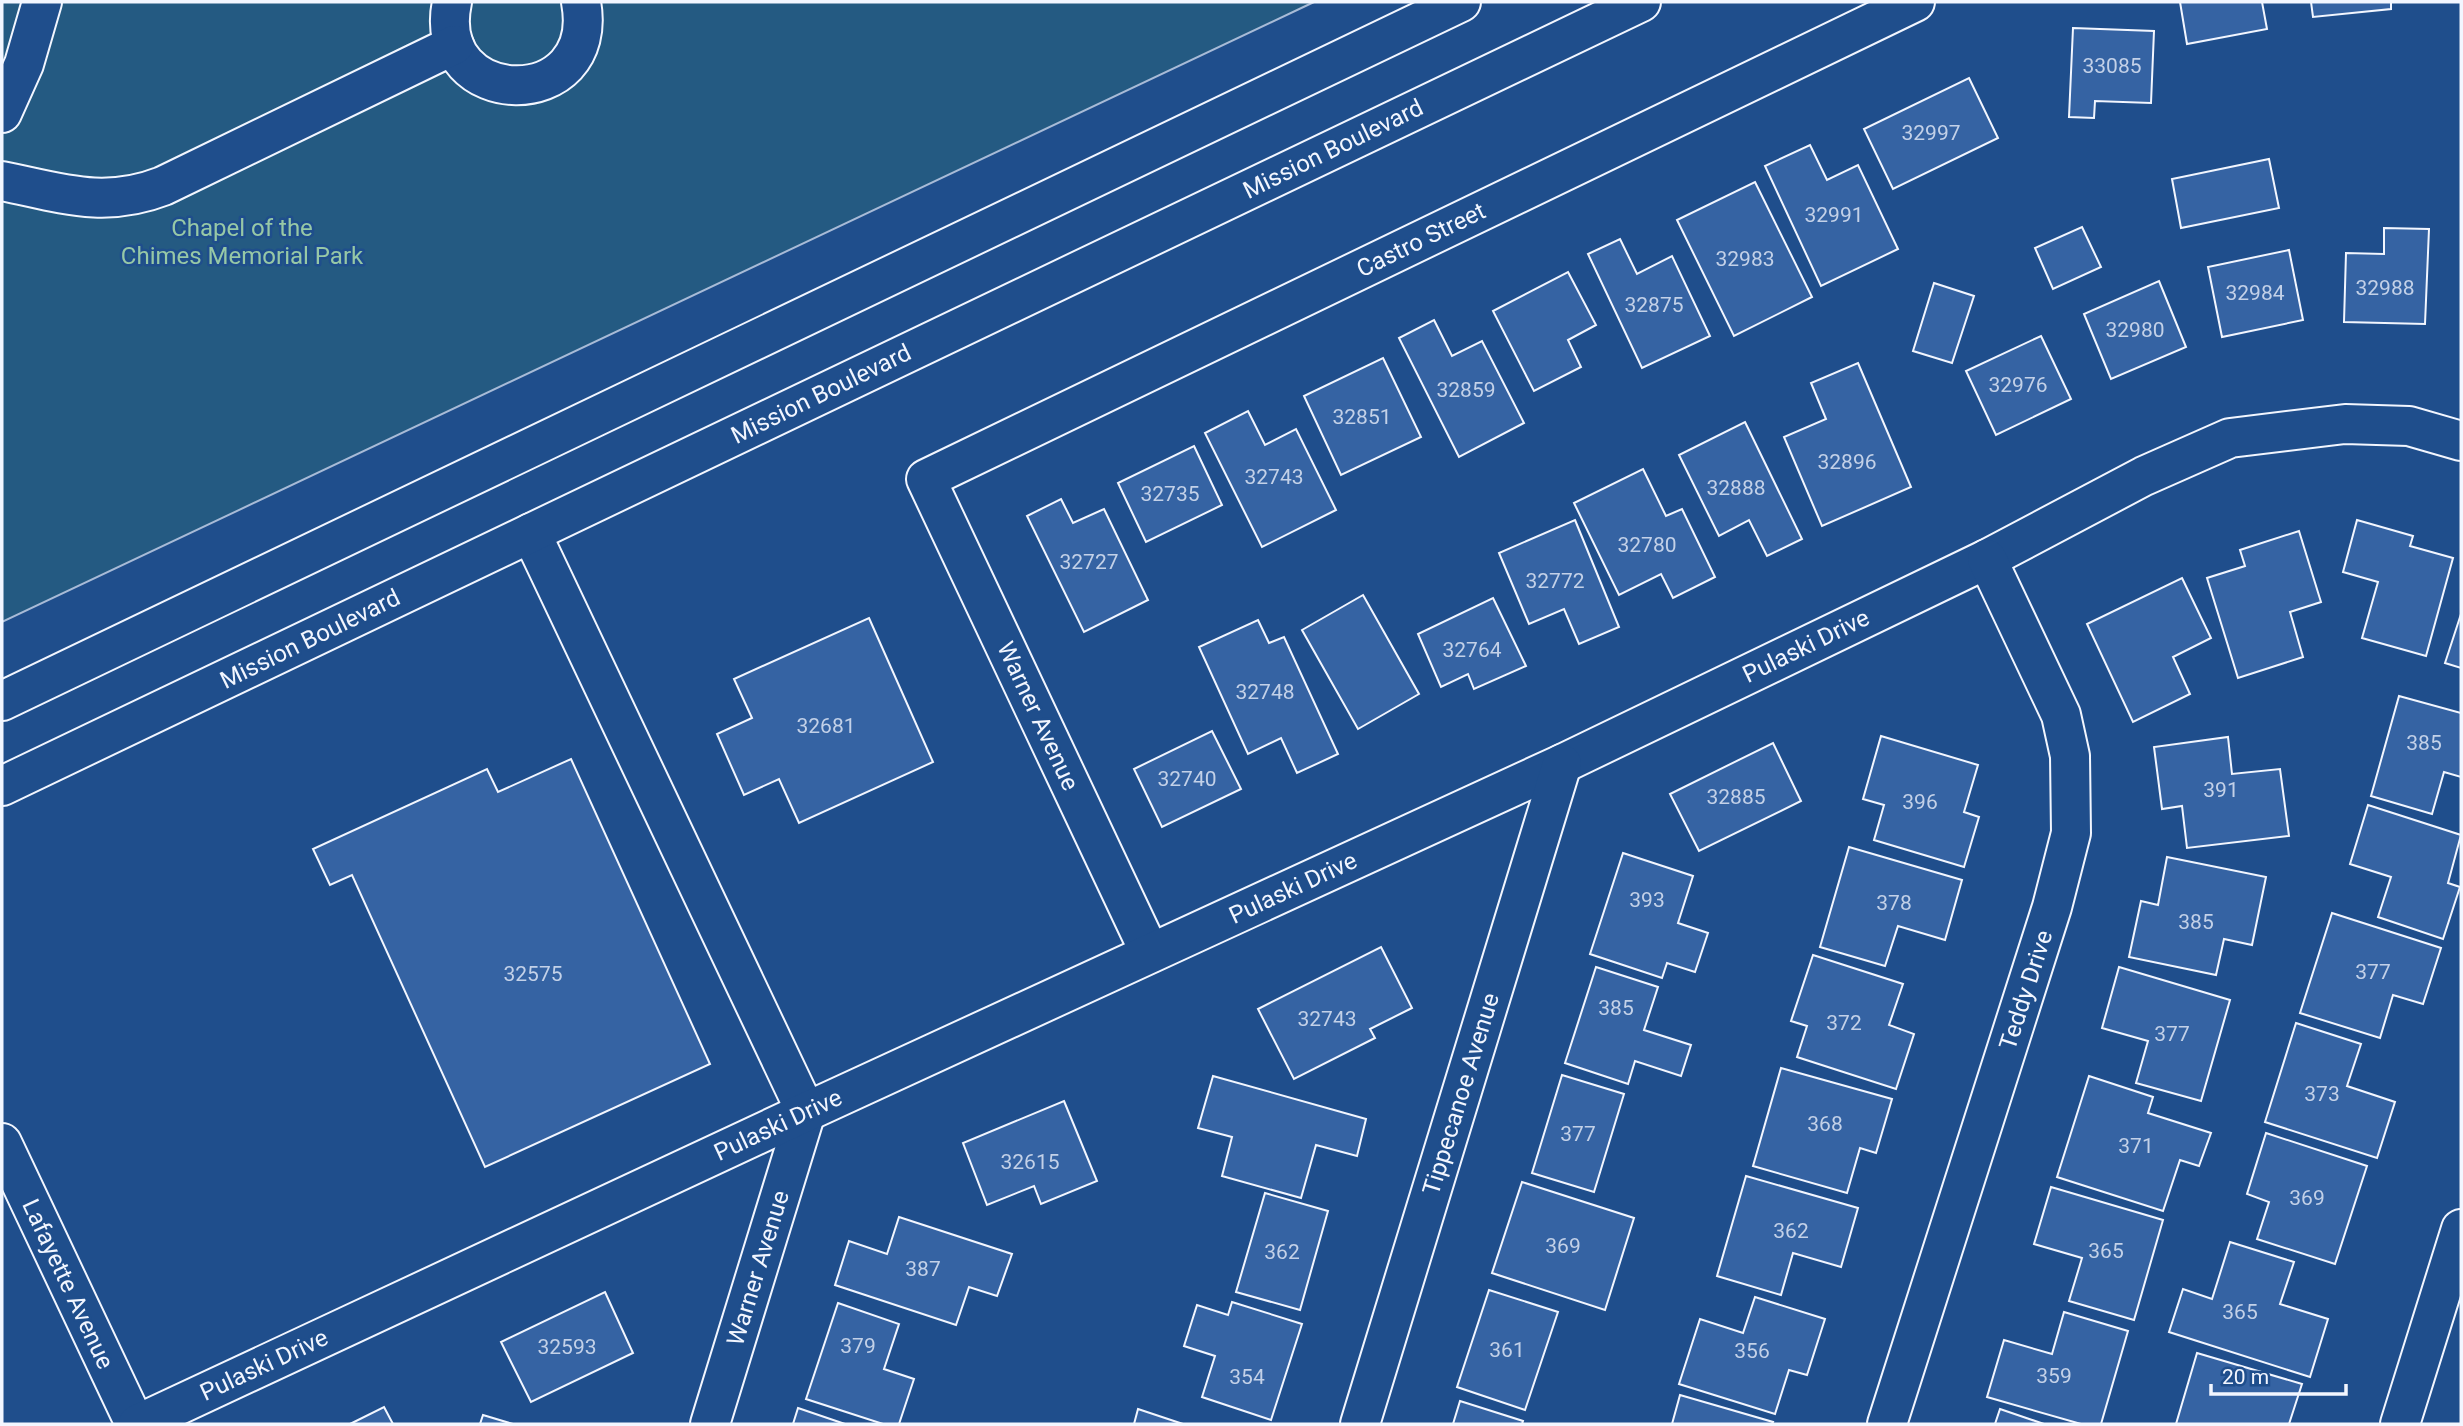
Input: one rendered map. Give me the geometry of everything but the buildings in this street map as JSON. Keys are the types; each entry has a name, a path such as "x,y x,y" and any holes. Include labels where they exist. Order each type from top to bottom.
{"street":[{"path":"2,113 24,64 42,2"},
{"path":"452,2 448,19 454,45 468,67 490,82 515,88 542,83 564,68 579,46 584,20 581,2"},
{"path":"2,701 1461,2"},
{"name":"Mission Boulevard","path":"2,786 1641,2"},
{"name":"Castro Street","path":"926,479 1915,2"},
{"path":"2,181 78,197 135,197 163,187 454,45"},
{"name":"Pulaski Drive","path":"136,1424 1562,764 1987,559 2144,476 2230,438 2345,424 2409,426 2461,441"},
{"name":"Warner Avenue","path":"926,479 1150,953"},
{"path":"531,533 806,1112"},
{"name":"Teddy Drive","path":"1887,1424 2052,907 2071,834 2070,756 2061,715 1987,559"},
{"name":"Tippecanoe Avenue","path":"1360,1424 1562,764"},
{"name":"Warner Avenue","path":"710,1424 806,1112"},
{"name":"Lafayette Avenue","path":"2,1143 136,1424"},
{"path":"2400,1424 2461,1229"}],"green space":[{"name":"Chapel of the Chimes Memorial Park","path":"2,2 1314,2 2,622"}]}
